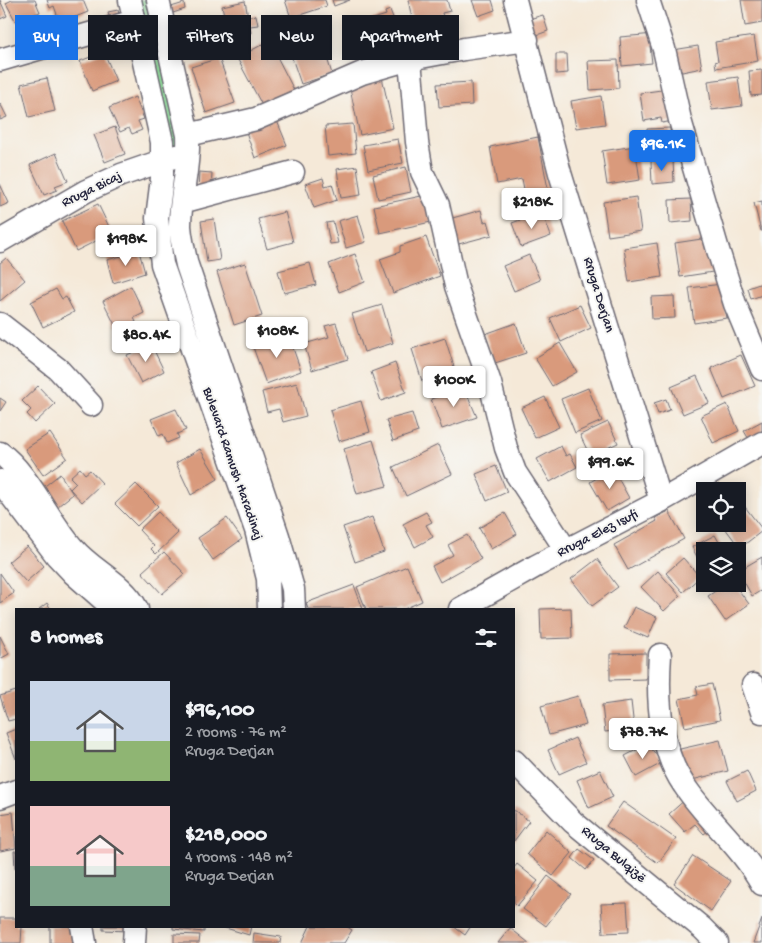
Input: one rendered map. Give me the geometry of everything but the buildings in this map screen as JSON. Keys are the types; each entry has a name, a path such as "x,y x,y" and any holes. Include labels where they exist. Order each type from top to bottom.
{"street":[{"name":"Bulevard Ramush Haradinaj","path":"158,0 189,144 180,225 187,264 278,536 293,590 294,608"},
{"name":"Rruga Derjan","path":"515,0 527,40 560,173 661,501"},
{"path":"648,0 664,50 680,120 735,304 762,369"},
{"name":"Bulevard Ramush Haradinaj","path":"132,10 161,135 163,160 157,218 162,264 256,530 268,579 269,608"},
{"path":"0,60 132,10"},
{"name":"Rruga Bicaj","path":"459,50 527,40"},
{"name":"Rruga Bicaj","path":"0,241 86,190 163,160 189,144 256,118 362,72 406,60"},
{"path":"410,60 417,142 422,172 438,205 456,286 490,383 506,448 515,472 566,550"},
{"path":"182,202 293,172"},
{"path":"0,324 58,369 91,405"},
{"name":"Rruga Elez Isufi","path":"462,608 566,550 661,501 762,443"},
{"path":"0,453 18,471 73,548 100,574 125,591 136,608"},
{"path":"0,481 57,556 73,573 113,608"},
{"path":"660,655 660,702 663,731 670,756 683,784 752,867 762,884"},
{"path":"753,685 762,712"},
{"name":"Rruga Bulqizë","path":"515,762 573,822 702,928 717,943"},
{"path":"0,797 15,791"},
{"path":"82,928 85,943"},
{"path":"134,943 135,928"}],"green space":[{"path":"139,0 150,0 153,15 142,15"},
{"path":"158,37 181,144 169,148 151,60 158,60"}]}
